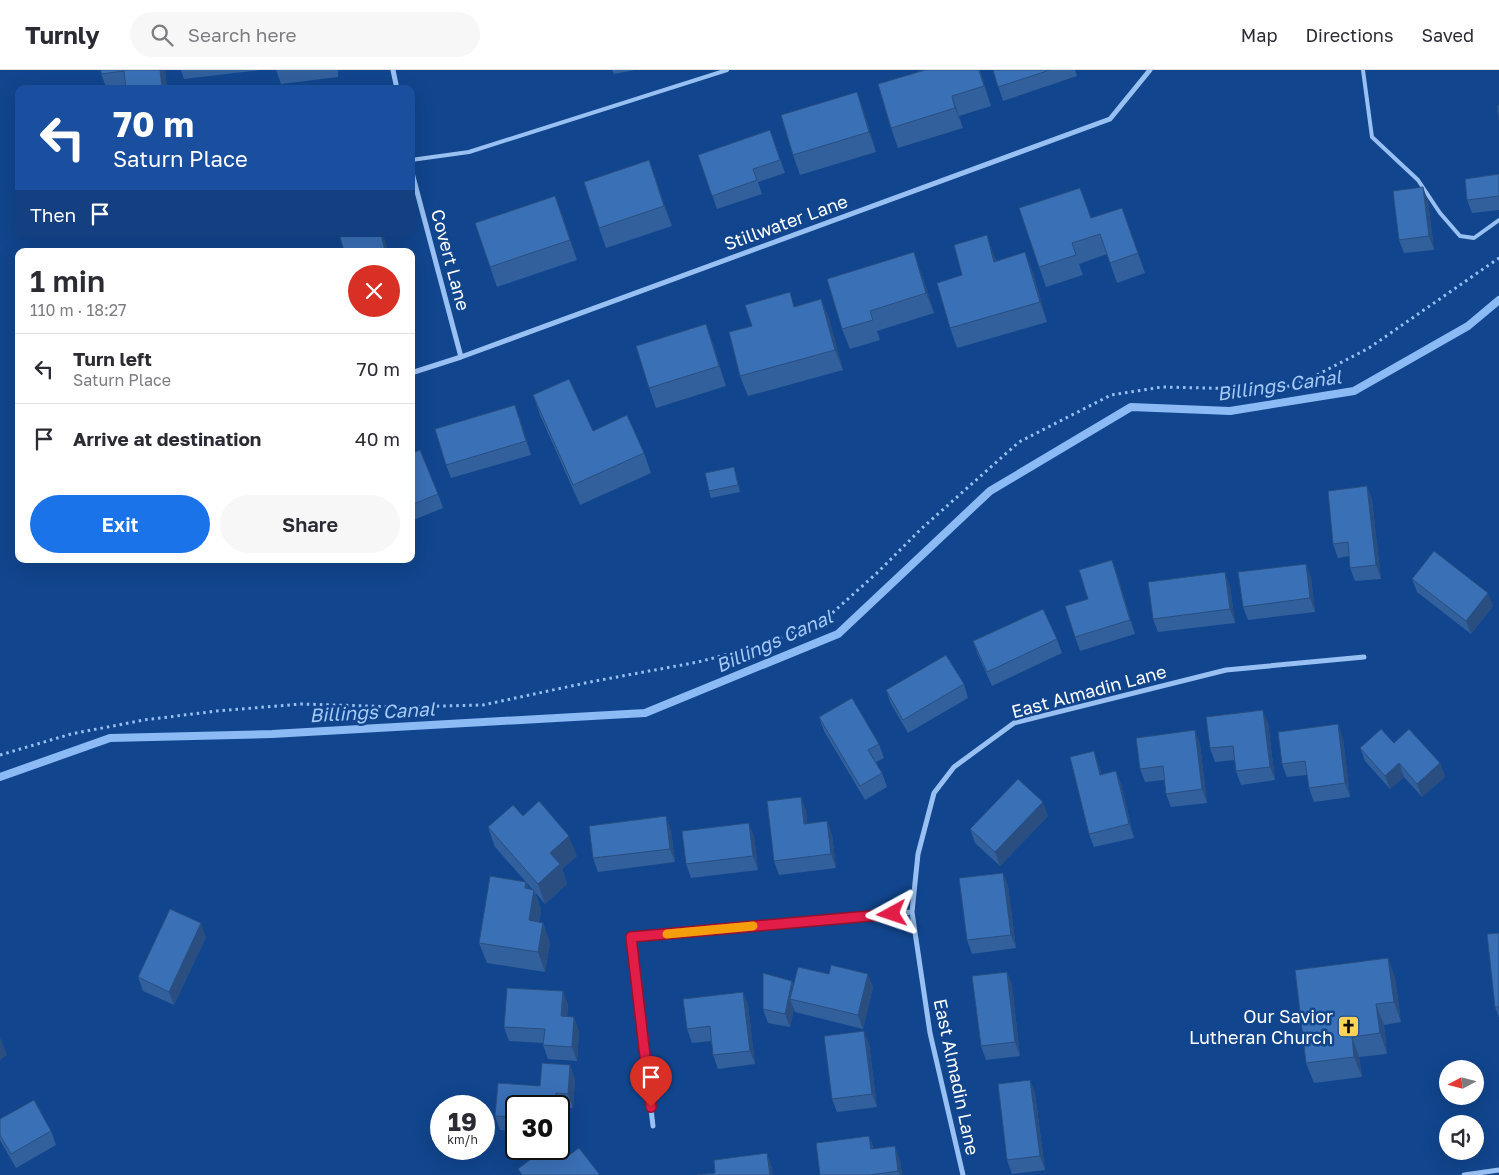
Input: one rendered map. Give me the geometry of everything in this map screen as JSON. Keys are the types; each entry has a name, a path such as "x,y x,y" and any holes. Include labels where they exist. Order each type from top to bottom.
{"street":[{"path":"393,70 396,85"},
{"name":"Stillwater Lane","path":"415,372 461,357 1110,119 1150,70"},
{"name":"Covert Lane","path":"415,184 461,357"},
{"name":"East Almadin Lane","path":"962,1175 930,1033 912,912 918,854 934,793 954,767 1014,723 1226,670 1364,657"},
{"path":"653,1126 631,937 912,912"},
{"path":"1464,1175 1499,1170"}],"lane":[{"path":"415,159 470,152 727,70"},
{"path":"1363,70 1372,137 1418,180 1440,213 1460,236 1474,238 1499,220"}],"path":[{"path":"0,755 71,734 144,720 217,711 301,704 401,707 483,705 590,682 698,662 767,644 830,615 878,572 921,529 1020,442 1111,395 1162,387 1283,388 1313,377 1369,348 1499,258"}],"building":[{"path":"101,70 160,70 162,85 126,85 124,71 101,74"},
{"path":"925,70 979,70 984,86 952,96 955,108 891,128 878,84"},
{"path":"993,70 1050,70 998,87"},
{"path":"857,92 869,132 793,155 781,115"},
{"path":"770,130 780,160 753,169 757,180 712,196 698,155"},
{"path":"649,160 664,206 599,228 584,182"},
{"path":"1499,174 1499,196 1467,200 1465,179"},
{"path":"1423,187 1429,236 1399,240 1393,191"},
{"path":"1080,188 1091,218 1122,208 1138,253 1110,263 1100,234 1072,243 1076,255 1039,267 1019,208"},
{"path":"555,196 570,240 490,267 475,223"},
{"path":"987,235 994,262 1025,252 1040,302 950,328 937,283 962,275 954,245"},
{"path":"340,237 382,237 384,248 343,248"},
{"path":"914,252 926,293 870,311 873,320 842,329 827,279"},
{"path":"790,292 794,307 821,299 835,350 740,376 729,332 752,326 745,305"},
{"path":"706,324 719,366 649,388 636,346"},
{"path":"569,379 593,431 627,415 644,453 573,485 533,395"},
{"path":"515,405 526,441 446,465 435,429"},
{"path":"420,450 438,494 415,503 415,452"},
{"path":"734,467 738,485 709,491 705,473"},
{"path":"1367,486 1376,565 1350,568 1348,542 1333,544 1328,491"},
{"path":"1434,551 1488,593 1466,621 1412,579"},
{"path":"1112,560 1130,620 1075,637 1065,606 1088,599 1079,570"},
{"path":"1306,564 1310,598 1243,607 1238,572"},
{"path":"1225,572 1230,609 1153,619 1148,582"},
{"path":"1043,609 1057,639 987,672 973,641"},
{"path":"946,655 964,684 903,720 886,690"},
{"path":"852,698 879,744 868,750 882,773 860,786 819,717"},
{"path":"1263,710 1270,767 1236,771 1233,746 1210,748 1206,717"},
{"path":"1338,724 1345,783 1309,788 1305,761 1282,764 1278,732"},
{"path":"1381,729 1394,743 1409,729 1440,763 1417,784 1399,763 1385,776 1360,748"},
{"path":"1195,730 1202,789 1166,794 1163,766 1140,769 1136,738"},
{"path":"1094,751 1100,775 1116,771 1129,824 1089,834 1070,757"},
{"path":"1018,779 1043,802 995,852 970,829"},
{"path":"801,797 804,824 827,821 831,854 774,861 767,801"},
{"path":"539,801 569,836 550,853 560,864 538,884 488,827 513,805 523,816"},
{"path":"666,816 670,849 593,858 589,826"},
{"path":"749,823 753,856 686,864 682,831"},
{"path":"1003,873 1011,935 967,940 959,878"},
{"path":"490,876 526,882 525,888 534,890 529,920 543,923 538,952 479,943"},
{"path":"170,909 201,923 169,992 138,977"},
{"path":"1499,933 1499,1007 1495,1007 1487,934"},
{"path":"1388,958 1394,1002 1376,1004 1380,1033 1352,1037 1354,1057 1306,1063 1295,970"},
{"path":"831,965 868,974 858,1015 790,999 798,967 829,974"},
{"path":"1007,972 1015,1042 981,1046 972,976"},
{"path":"763,973 792,981 785,1014 763,1009"},
{"path":"507,988 563,991 561,1016 574,1017 572,1047 543,1045 545,1029 504,1027"},
{"path":"743,992 750,1051 713,1055 710,1026 687,1029 683,999"},
{"path":"864,1031 872,1094 832,1099 824,1036"},
{"path":"542,1063 570,1065 568,1094 505,1095 505,1116 495,1116 498,1083 540,1086"},
{"path":"1030,1080 1040,1156 1007,1160 998,1084"},
{"path":"34,1100 51,1131 11,1154 0,1135 0,1119"},
{"path":"869,1136 871,1149 895,1146 898,1171 870,1175 820,1175 816,1143"},
{"path":"579,1148 600,1175 522,1175 518,1169 530,1160 570,1160 570,1155"},
{"path":"767,1153 770,1175 697,1175 715,1173 714,1160"}],"waterway":[{"name":"Billings Canal","path":"0,777 110,738 272,734 645,713 838,634 990,491 1131,407 1230,411 1354,391 1468,326 1499,300"}],"slow traffic":[{"path":"667,934 753,926"}],"place":[{"name":"Our Savior Lutheran Church","path":"1349,1027"}],"route":[{"path":"651,1107 631,937 892,914"}]}
